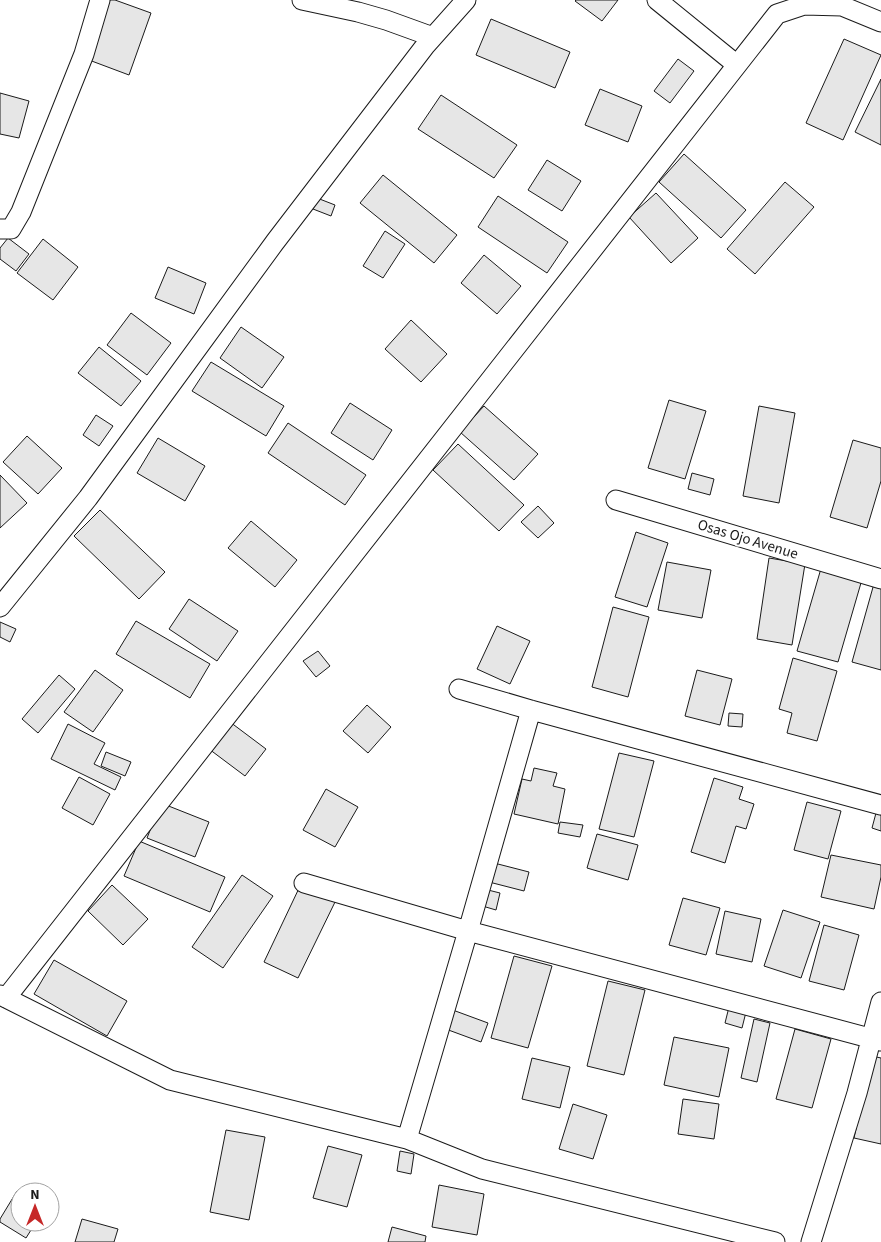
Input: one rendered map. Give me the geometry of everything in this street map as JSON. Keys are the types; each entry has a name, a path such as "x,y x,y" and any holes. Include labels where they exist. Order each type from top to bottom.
{"street":[{"path":"0,230 11,230 21,212 84,54 100,0"},
{"path":"302,0 358,12 433,37"},
{"path":"0,607 88,498 275,242 433,37 466,0"},
{"path":"657,0 737,65"},
{"path":"775,1242 482,1169 407,1139 170,1080 3,996 777,14 804,5 842,6 881,22"},
{"name":"Osas Ojo Avenue","path":"616,500 881,579"},
{"path":"459,689 881,805"},
{"path":"407,1139 531,710"},
{"path":"304,883 468,931 876,1040"},
{"path":"811,1242 857,1093 876,1040 881,1002"}],"building":[{"path":"110,0 115,0 151,13 129,75 89,60"},
{"path":"576,0 618,0 602,21"},
{"path":"491,19 570,52 555,88 476,55"},
{"path":"844,39 881,55 843,140 806,123"},
{"path":"678,59 694,71 670,103 654,91"},
{"path":"881,79 881,145 855,132"},
{"path":"600,89 642,106 628,142 585,125"},
{"path":"0,93 29,101 19,138 0,134"},
{"path":"441,95 517,145 494,178 418,129"},
{"path":"684,154 746,210 721,238 659,182"},
{"path":"547,160 581,181 562,211 528,190"},
{"path":"383,175 457,235 434,263 360,203"},
{"path":"785,182 814,207 755,274 727,249"},
{"path":"656,193 698,238 671,263 629,217"},
{"path":"498,196 568,242 547,273 478,227"},
{"path":"317,198 335,205 331,216 313,209"},
{"path":"385,231 405,244 383,278 363,266"},
{"path":"8,238 29,254 16,271 0,259 0,248"},
{"path":"43,239 78,267 53,300 17,273"},
{"path":"484,255 521,286 497,314 461,283"},
{"path":"168,267 206,283 194,314 155,298"},
{"path":"131,313 171,343 147,375 107,345"},
{"path":"411,320 447,354 421,382 385,349"},
{"path":"241,327 284,357 262,388 220,358"},
{"path":"99,347 141,381 121,406 78,373"},
{"path":"211,362 284,406 266,436 192,391"},
{"path":"669,400 706,411 685,479 648,468"},
{"path":"350,403 392,430 373,460 331,433"},
{"path":"484,406 538,454 514,480 460,432"},
{"path":"759,406 795,413 779,503 743,496"},
{"path":"96,415 113,426 99,446 83,435"},
{"path":"288,423 366,475 345,505 268,453"},
{"path":"27,436 62,468 38,494 3,462"},
{"path":"158,438 205,466 185,501 137,473"},
{"path":"853,440 881,448 881,481 867,528 830,517"},
{"path":"458,444 524,505 499,531 433,470"},
{"path":"692,473 714,479 710,495 688,489"},
{"path":"0,475 27,503 0,528"},
{"path":"538,506 554,523 538,538 521,522"},
{"path":"100,510 165,572 139,599 74,536"},
{"path":"251,521 297,560 275,587 228,548"},
{"path":"636,532 668,543 647,607 615,597"},
{"path":"769,558 805,564 792,645 757,639"},
{"path":"667,562 711,570 702,618 658,610"},
{"path":"822,565 863,576 838,662 797,651"},
{"path":"875,580 881,581 881,670 852,662"},
{"path":"189,599 238,631 217,661 169,629"},
{"path":"613,607 649,617 628,697 592,687"},
{"path":"136,621 210,664 190,698 116,654"},
{"path":"0,622 16,629 10,642 0,637"},
{"path":"497,626 530,641 510,684 477,669"},
{"path":"318,651 330,666 316,677 303,661"},
{"path":"793,658 837,671 817,741 787,733 792,713 779,709"},
{"path":"95,670 123,690 93,732 64,712"},
{"path":"697,670 732,679 720,725 685,716"},
{"path":"59,675 75,689 38,733 22,719"},
{"path":"367,705 391,727 368,753 343,731"},
{"path":"729,713 743,714 742,727 728,726"},
{"path":"230,722 266,749 245,776 209,749"},
{"path":"68,724 105,743 94,764 121,777 115,790 51,759"},
{"path":"106,752 131,762 125,776 101,766"},
{"path":"619,753 654,761 634,837 599,829"},
{"path":"534,768 557,773 553,786 565,789 558,824 514,814 522,779 531,781"},
{"path":"79,777 110,794 93,825 62,808"},
{"path":"714,778 743,787 739,799 754,804 746,829 736,826 725,863 691,852"},
{"path":"326,789 358,807 335,847 303,830"},
{"path":"807,802 841,811 828,859 794,850"},
{"path":"161,803 209,822 195,857 147,838"},
{"path":"876,813 881,815 881,831 872,828"},
{"path":"560,822 583,825 580,837 558,833"},
{"path":"597,834 638,845 628,880 587,868"},
{"path":"139,841 225,877 210,912 124,876"},
{"path":"831,855 881,865 881,877 874,909 821,897"},
{"path":"494,863 529,872 524,891 489,882"},
{"path":"242,875 273,896 223,968 192,947"},
{"path":"301,884 336,900 298,978 264,962"},
{"path":"112,885 148,919 123,945 88,911"},
{"path":"484,889 500,893 496,910 479,905"},
{"path":"683,898 720,908 706,955 669,945"},
{"path":"783,910 820,922 801,978 764,966"},
{"path":"725,911 761,919 752,962 716,954"},
{"path":"824,925 859,935 844,990 809,981"},
{"path":"514,956 552,966 528,1048 491,1038"},
{"path":"54,960 127,1001 107,1036 34,994"},
{"path":"608,981 645,990 624,1075 587,1066"},
{"path":"730,1003 747,1008 742,1028 725,1023"},
{"path":"450,1009 488,1023 481,1042 443,1028"},
{"path":"754,1019 770,1023 757,1082 741,1078"},
{"path":"795,1029 831,1039 812,1108 776,1099"},
{"path":"674,1037 729,1048 719,1097 664,1085"},
{"path":"872,1056 881,1058 881,1144 854,1138"},
{"path":"532,1058 570,1067 560,1108 522,1099"},
{"path":"683,1099 719,1104 714,1139 678,1134"},
{"path":"573,1104 607,1115 593,1159 559,1149"},
{"path":"226,1130 265,1137 249,1220 210,1212"},
{"path":"328,1146 362,1155 347,1207 313,1198"},
{"path":"400,1151 414,1154 411,1174 397,1171"},
{"path":"439,1185 484,1194 477,1235 432,1227"},
{"path":"10,1203 10,1228 0,1222"},
{"path":"82,1219 118,1229 114,1242 75,1242"},
{"path":"392,1227 426,1236 425,1242 388,1242"},
{"path":"16,1232 30,1232 26,1238"}]}
